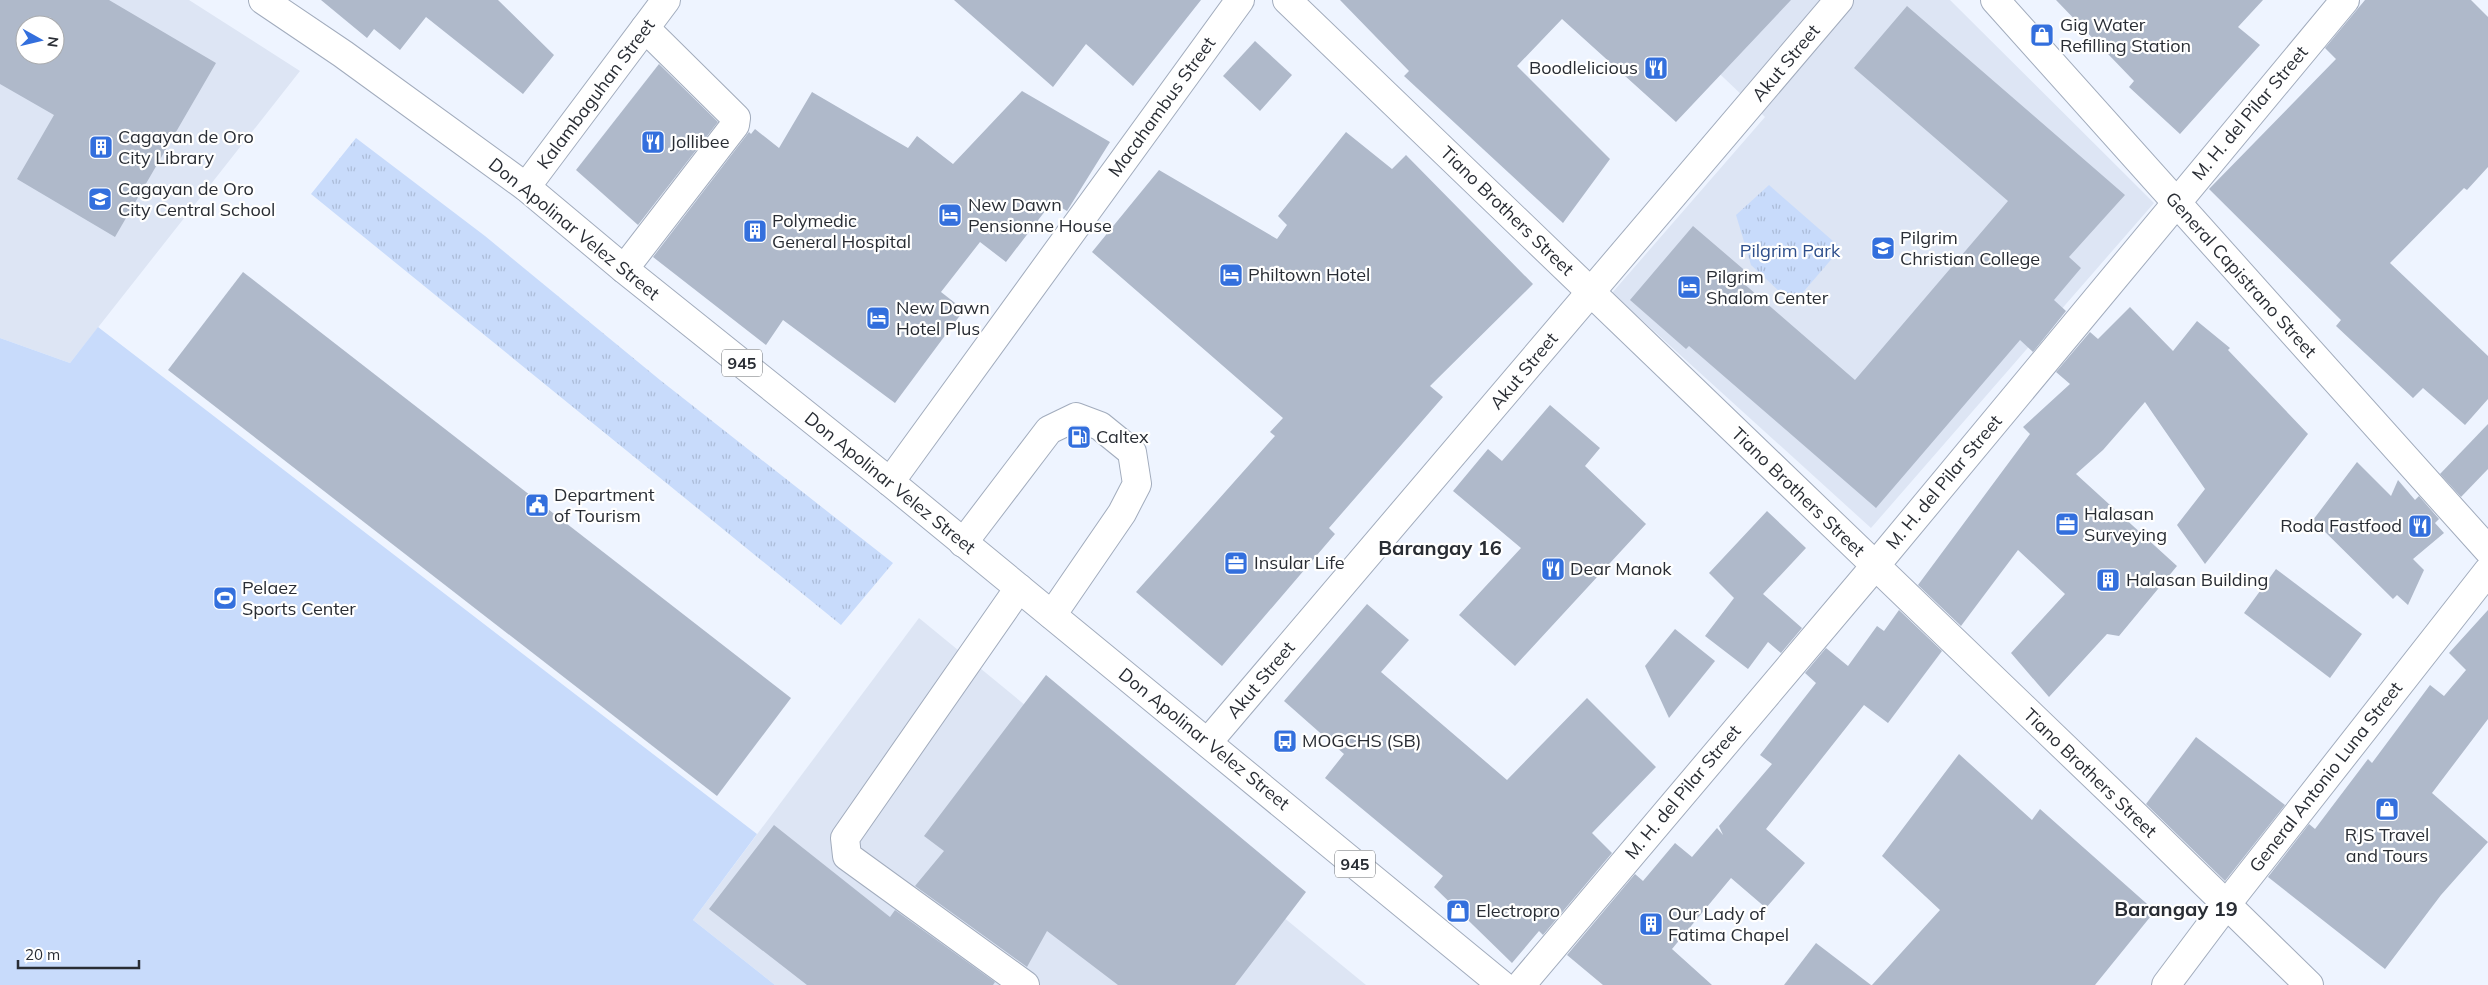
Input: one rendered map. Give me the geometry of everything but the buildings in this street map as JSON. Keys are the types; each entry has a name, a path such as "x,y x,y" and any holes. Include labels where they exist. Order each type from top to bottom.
{"street":[{"name":"Don Apolinar Velez Street","path":"263,0 343,54 526,187 624,269 890,482 1208,742 1502,985"},
{"name":"Kalambaguhan Street","path":"526,187 666,0"},
{"name":"Macahambus Street","path":"890,482 1240,0"},
{"name":"Tiano Brothers Street","path":"1287,0 2136,816 2309,985"},
{"name":"Akut Street","path":"1208,742 1839,0"},
{"name":"General Capistrano Street","path":"1995,0 2488,550"},
{"name":"M. H. del Pilar Street","path":"1521,985 1875,566 2175,202 2345,0"},
{"path":"624,269 735,125 736,118 645,28"},
{"path":"963,543 1049,430 1076,417 1100,426 1132,452 1137,484 1122,513 1052,615"},
{"name":"General Antonio Luna Street","path":"2166,985 2226,905 2488,571"},
{"path":"1019,588 845,838 847,856 1026,985"}],"shaded area":[{"name":"Cagayan de Oro City Central School","path":"0,0 189,0 300,71 70,363 0,338"},
{"name":"Pilgrim Christian College","path":"1642,0 1950,0 2154,203 1871,528 1612,293 1765,117"},
{"path":"919,618 1366,985 775,985 693,920"}],"green space":[{"path":"356,138 485,236 660,380 893,563 841,625 311,194"},
{"name":"Pilgrim Park","path":"1769,185 1841,248 1793,304 1751,265 1736,215"},
{"name":"Pelaez Sports Center","path":"98,327 757,834 693,920 775,985 0,985 0,338 70,363"}],"place":[{"name":"Gig Water Refilling Station","path":"2042,35"},
{"name":"Boodlelicious","path":"1656,68"},
{"name":"Jollibee","path":"653,142"},
{"name":"Cagayan de Oro City Library","path":"101,147"},
{"name":"Cagayan de Oro City Central School","path":"100,199"},
{"name":"New Dawn Pensionne House","path":"950,215"},
{"name":"Polymedic General Hospital","path":"755,231"},
{"name":"Pilgrim Christian College","path":"1883,248"},
{"name":"Philtown Hotel","path":"1231,275"},
{"name":"Pilgrim Shalom Center","path":"1689,287"},
{"name":"New Dawn Hotel Plus","path":"878,318"},
{"name":"Caltex","path":"1079,437"},
{"name":"Department of Tourism","path":"537,505"},
{"name":"Halasan Surveying","path":"2067,524"},
{"name":"Roda Fastfood","path":"2420,526"},
{"name":"Insular Life","path":"1236,563"},
{"name":"Dear Manok","path":"1553,569"},
{"name":"Halasan Building","path":"2108,580"},
{"name":"Pelaez Sports Center","path":"225,598"},
{"name":"MOGCHS (SB)","path":"1285,741"},
{"name":"RJS Travel and Tours","path":"2387,809"},
{"name":"Electropro","path":"1458,911"},
{"name":"Our Lady of Fatima Chapel","path":"1651,924"}],"district":[{"name":"Barangay 16","path":"1440,548"},
{"name":"Barangay 19","path":"2176,909"}]}
